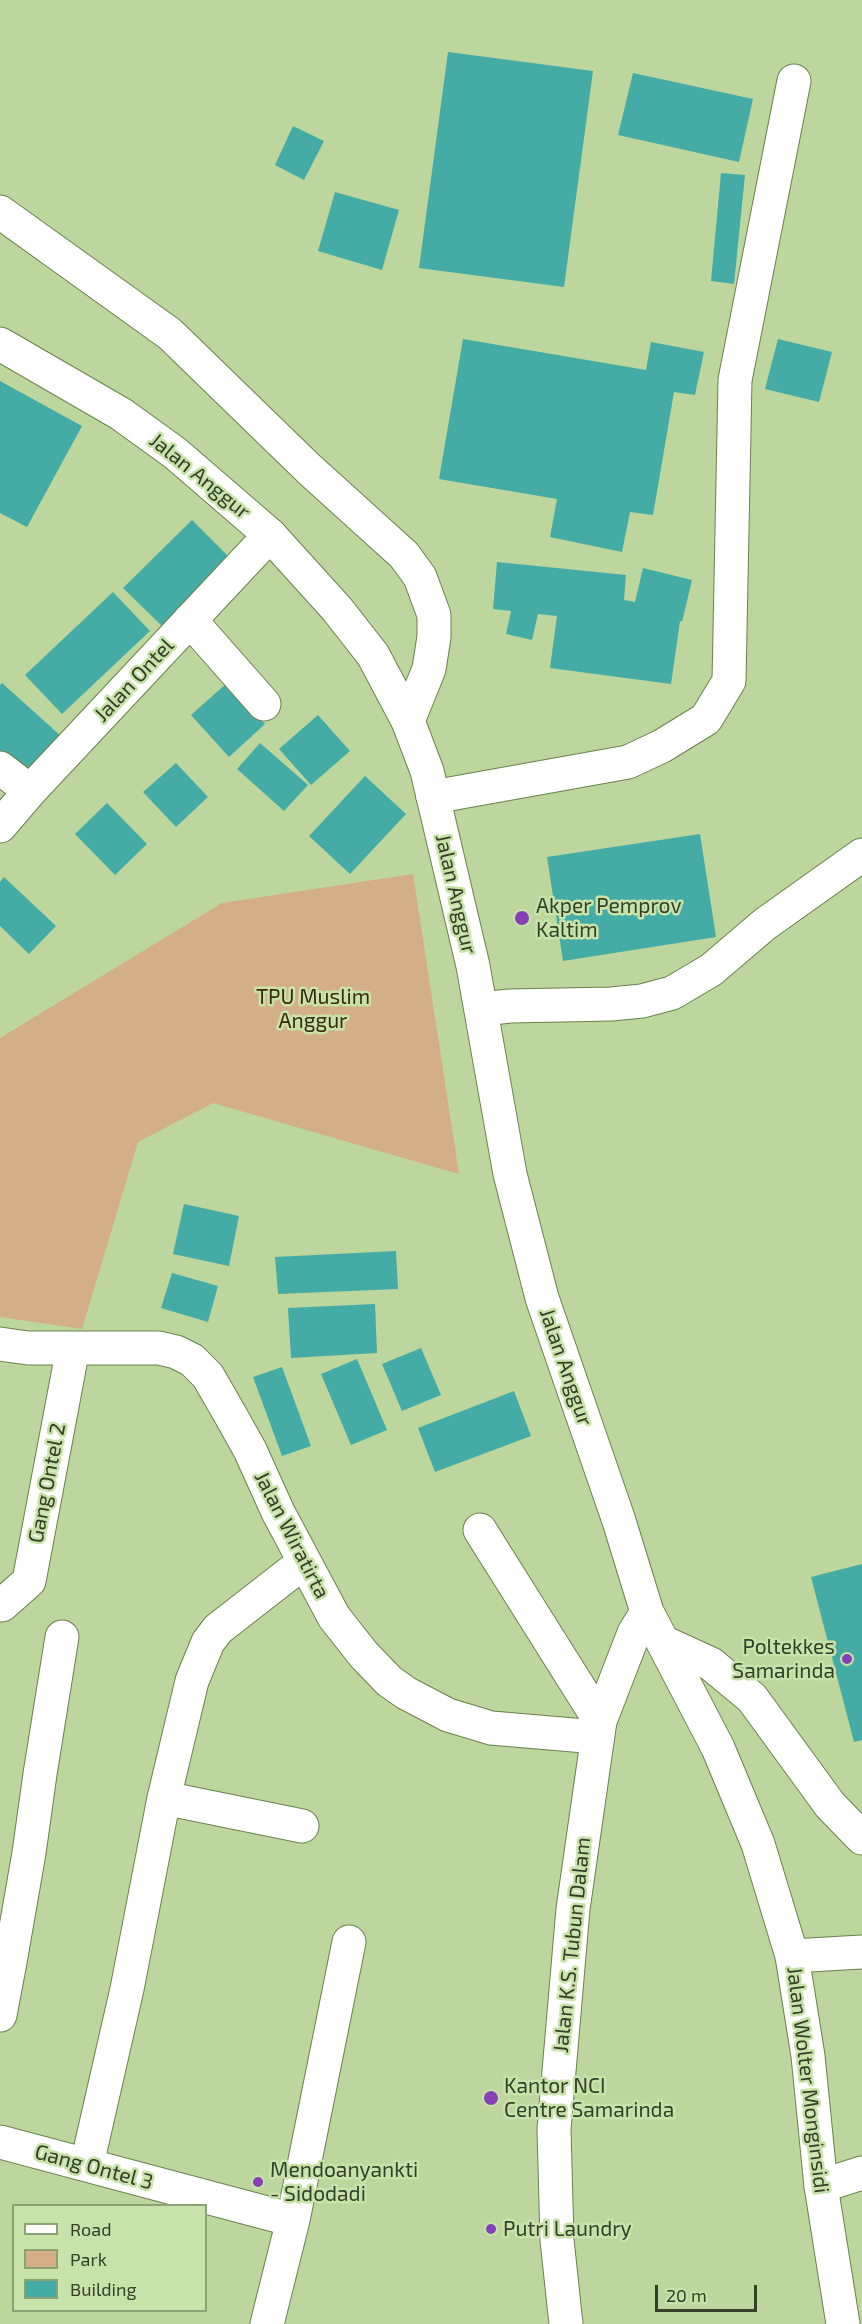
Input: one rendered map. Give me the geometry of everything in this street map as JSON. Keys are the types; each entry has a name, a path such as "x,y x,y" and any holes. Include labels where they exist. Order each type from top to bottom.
{"street":[{"path":"433,797 628,762 662,747 706,719 729,681 735,380 794,81"},
{"path":"0,212 170,334 309,469 404,555 420,577 434,615 434,637 429,669 408,721"},
{"name":"Jalan Anggur","path":"0,344 130,420 175,453 270,534 337,609 373,656 408,721 427,771 482,1009 510,1174 542,1298 619,1521 647,1612"},
{"name":"Jalan Ontel","path":"0,826 30,790 270,534"},
{"path":"190,620 264,704"},
{"path":"0,768 30,790"},
{"path":"482,1009 510,1006 611,1004 642,1001 672,993 711,970 765,924 862,855"},
{"name":"Jalan Wiratirta","path":"0,1344 28,1348 159,1348 176,1352 192,1360 208,1376 241,1433 304,1562 334,1617 364,1655 389,1681 406,1693 448,1715 491,1728 599,1729"},
{"name":"Gang Ontel 2","path":"0,1604 2,1605 29,1581 73,1348"},
{"path":"480,1530 599,1729"},
{"path":"87,2164 127,1989 164,1798 192,1681 208,1642 218,1629 304,1562"},
{"name":"Jalan Wolter Monginsidi","path":"647,1612 718,1748 758,1844 792,1956 808,2056 821,2186 843,2324"},
{"name":"Jalan K.S. Tubun Dalam","path":"566,2324 557,2240 554,2128 573,1909 599,1729 634,1633 647,1612"},
{"path":"0,2015 5,1958 29,1853 62,1637"},
{"path":"663,1642 711,1664 752,1698 830,1805 862,1838"},
{"path":"164,1798 302,1826"},
{"path":"267,2324 293,2220 349,1942"},
{"path":"792,1956 862,1952"},
{"name":"Gang Ontel 3","path":"0,2142 293,2220"},
{"path":"821,2186 862,2173"}],"green space":[{"name":"TPU Muslim Anggur","path":"413,874 459,1174 213,1103 138,1142 82,1329 0,1317 0,1038 222,903"}],"building":[{"path":"448,52 593,71 564,287 419,268"},
{"path":"633,73 753,99 739,162 618,135"},
{"path":"293,126 324,141 304,180 275,165"},
{"path":"721,173 745,175 734,284 711,281"},
{"path":"335,192 399,210 382,270 318,251"},
{"path":"463,339 646,370 651,342 704,352 695,395 674,392 653,515 630,512 622,552 550,537 557,499 439,479"},
{"path":"778,339 832,352 819,402 765,389"},
{"path":"0,381 82,426 27,527 0,513"},
{"path":"192,520 231,559 163,627 123,588"},
{"path":"497,562 626,575 624,600 635,602 643,568 692,580 682,622 680,621 671,684 550,668 557,616 538,614 532,640 506,634 511,611 493,609"},
{"path":"113,592 150,631 62,714 25,675"},
{"path":"2,683 62,737 27,776 0,752 0,685"},
{"path":"227,683 265,724 229,757 191,715"},
{"path":"318,715 350,751 311,785 279,749"},
{"path":"260,743 308,785 284,811 237,769"},
{"path":"176,763 208,797 176,827 143,792"},
{"path":"365,776 406,814 350,874 309,836"},
{"path":"107,803 147,844 115,875 75,834"},
{"path":"700,834 716,937 563,961 547,857"},
{"path":"4,877 56,926 29,954 0,926 0,882"},
{"path":"184,1204 239,1216 229,1266 173,1254"},
{"path":"396,1251 398,1289 278,1294 275,1257"},
{"path":"172,1273 218,1286 208,1322 161,1308"},
{"path":"375,1304 377,1353 291,1358 288,1308"},
{"path":"421,1348 441,1395 402,1411 382,1364"},
{"path":"357,1359 387,1430 351,1445 321,1374"},
{"path":"282,1367 311,1446 282,1456 253,1377"},
{"path":"514,1391 531,1436 435,1472 418,1428"},
{"name":"Poltekkes Samarinda","path":"862,1564 862,1740 854,1742 811,1577"}],"place":[{"name":"Akper Pemprov Kaltim","path":"522,918"},
{"name":"Poltekkes Samarinda","path":"847,1659"},
{"name":"Kantor NCI Centre Samarinda","path":"491,2098"},
{"name":"Mendoanyankti - Sidodadi","path":"258,2182"},
{"name":"Putri Laundry","path":"491,2229"}]}
